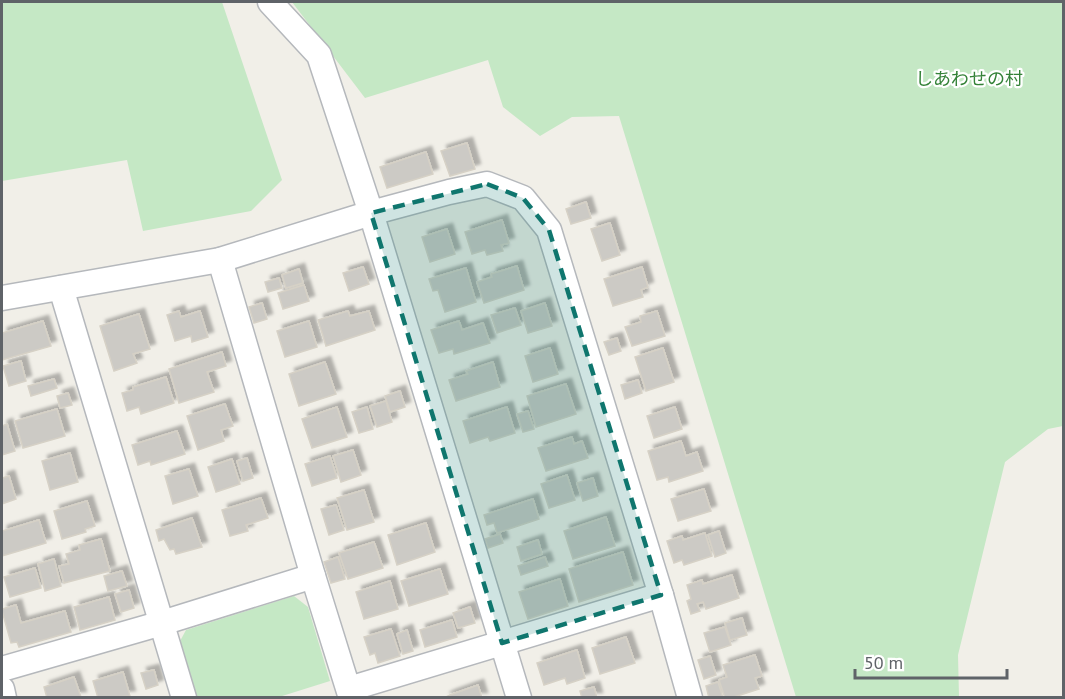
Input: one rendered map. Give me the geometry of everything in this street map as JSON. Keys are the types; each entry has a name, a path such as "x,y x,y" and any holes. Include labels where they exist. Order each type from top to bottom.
{"street":[{"path":"270,2 319,55 371,213 519,698"},
{"path":"2,298 220,261 371,213 487,184 523,198 549,230 661,595 690,698"},
{"path":"220,261 350,693 502,643 661,595"},
{"path":"61,288 184,698"},
{"path":"2,669 313,576"},
{"path":"2,689 4,698"}],"highlighted area":[{"path":"487,184 523,198 549,230 661,595 502,643 371,213"}],"green space":[{"path":"2,2 222,2 282,180 251,211 143,231 127,160 2,181"},
{"name":"しあわせの村","path":"292,2 1063,2 1063,426 1048,429 1005,462 958,655 959,697 796,697 619,116 572,117 540,136 503,107 488,60 365,98"},
{"path":"294,596 308,607 330,681 279,697 195,697 179,643 186,630"}],"building":[{"path":"467,143 475,169 450,176 441,151"},
{"path":"426,152 433,174 387,188 380,167"},
{"path":"586,202 591,218 571,224 566,209"},
{"path":"502,220 509,243 501,245 503,251 487,255 485,250 472,254 465,232"},
{"path":"610,223 620,255 602,261 591,229"},
{"path":"447,229 455,254 430,262 422,237"},
{"path":"517,266 524,290 484,303 477,282 492,277 491,274"},
{"path":"363,267 369,284 349,291 343,273"},
{"path":"642,267 648,287 641,290 643,297 613,306 604,279"},
{"path":"466,268 476,302 445,312 438,290 433,291 429,279"},
{"path":"299,269 303,283 286,288 282,275"},
{"path":"279,278 282,288 268,292 265,282"},
{"path":"304,285 309,301 283,309 278,293"},
{"path":"262,303 267,319 254,323 249,307"},
{"path":"545,303 552,326 528,333 521,311"},
{"path":"515,308 521,325 497,333 491,315"},
{"path":"179,311 181,317 200,311 208,337 192,342 191,336 175,341 167,315"},
{"path":"348,311 350,316 369,311 375,330 326,346 318,320"},
{"path":"657,311 665,336 632,346 625,327 641,322 640,316"},
{"path":"139,314 150,349 133,354 137,363 114,371 100,326"},
{"path":"43,321 51,346 2,360 2,333"},
{"path":"309,321 317,347 285,357 277,331"},
{"path":"459,321 462,330 483,323 490,343 454,354 453,349 439,353 431,330"},
{"path":"617,338 621,351 609,355 604,342"},
{"path":"550,348 558,374 533,382 525,356"},
{"path":"663,348 674,382 646,391 635,357"},
{"path":"222,352 226,366 207,372 214,392 179,403 169,369"},
{"path":"21,361 26,381 9,386 3,366"},
{"path":"325,362 336,394 299,406 289,374"},
{"path":"493,362 500,387 456,401 449,380 468,374 466,371"},
{"path":"166,377 174,403 141,414 139,407 127,411 122,393 133,390 133,387"},
{"path":"54,379 57,388 31,396 28,386"},
{"path":"638,380 642,393 625,399 621,385"},
{"path":"566,384 576,414 536,427 527,396"},
{"path":"400,391 405,407 390,412 385,396"},
{"path":"68,393 72,405 60,408 57,396"},
{"path":"386,401 392,422 377,427 370,406"},
{"path":"225,404 233,426 221,430 224,441 198,450 187,416"},
{"path":"337,407 347,437 312,448 302,419"},
{"path":"367,407 373,429 359,433 352,412"},
{"path":"507,407 515,433 490,441 488,437 470,443 463,421"},
{"path":"675,407 682,429 654,438 647,416"},
{"path":"57,409 65,436 23,448 15,421"},
{"path":"528,411 534,429 523,432 517,414"},
{"path":"7,424 15,451 2,455 2,426"},
{"path":"177,431 185,454 151,465 150,461 138,465 132,445"},
{"path":"572,437 574,444 582,441 588,458 546,471 538,448"},
{"path":"681,441 686,456 697,452 703,471 669,482 668,477 657,480 648,451"},
{"path":"353,450 361,475 341,482 333,456"},
{"path":"70,453 78,482 50,490 42,461"},
{"path":"330,456 337,478 312,486 305,464"},
{"path":"247,458 253,478 243,481 237,461"},
{"path":"232,459 240,484 216,492 208,467"},
{"path":"189,469 198,496 173,504 165,476"},
{"path":"567,475 575,500 549,508 541,484"},
{"path":"9,476 16,499 2,504 2,478"},
{"path":"593,478 598,496 583,501 577,483"},
{"path":"704,489 711,511 678,521 671,499"},
{"path":"364,490 374,522 347,530 337,498"},
{"path":"261,498 268,518 246,525 248,531 230,536 222,510"},
{"path":"533,499 539,519 497,533 494,523 487,525 484,515"},
{"path":"87,501 95,526 85,529 86,532 62,539 54,511"},
{"path":"336,505 344,530 329,535 321,509"},
{"path":"606,517 615,546 573,559 564,531"},
{"path":"192,518 202,547 176,554 174,549 170,550 164,539 159,541 156,530"},
{"path":"39,520 46,543 2,556 2,531"},
{"path":"426,523 435,552 397,565 388,535"},
{"path":"719,531 726,553 715,557 708,535"},
{"path":"705,533 712,556 684,565 682,560 674,563 667,541 682,536 683,540"},
{"path":"500,534 503,543 488,548 485,539"},
{"path":"101,539 110,571 64,583 59,566 69,564 66,554 80,550 79,545"},
{"path":"538,540 542,554 521,561 517,547"},
{"path":"374,542 383,568 348,579 339,553"},
{"path":"623,552 633,585 579,602 569,569"},
{"path":"338,557 345,579 331,583 324,562"},
{"path":"545,557 548,566 521,575 518,566"},
{"path":"54,559 61,586 45,591 38,564"},
{"path":"35,568 41,588 10,597 4,577"},
{"path":"440,569 448,594 409,606 401,581"},
{"path":"122,571 127,586 108,591 104,576"},
{"path":"732,575 739,598 706,609 703,602 697,604 700,611 691,614 687,601 691,599 687,585 702,580 703,584"},
{"path":"560,579 568,606 528,619 519,592"},
{"path":"390,581 398,609 364,619 356,592"},
{"path":"129,590 134,608 121,612 115,594"},
{"path":"109,597 115,620 80,630 74,607"},
{"path":"16,605 21,623 65,611 71,632 19,647 17,642 11,643 2,611 2,609"},
{"path":"470,607 475,623 458,628 453,613"},
{"path":"742,618 747,635 730,640 725,623"},
{"path":"452,620 457,637 425,647 420,630"},
{"path":"725,627 731,645 710,652 704,633"},
{"path":"391,629 400,656 378,663 375,653 370,655 364,637"},
{"path":"407,630 413,651 403,654 397,634"},
{"path":"626,637 635,663 600,674 592,648"},
{"path":"577,650 585,678 567,684 565,678 544,685 537,663"},
{"path":"755,655 762,676 755,678 759,689 725,698 719,680 727,677 723,665"},
{"path":"710,656 716,675 704,679 698,660"},
{"path":"154,670 158,685 146,689 141,673"},
{"path":"123,672 130,696 98,698 93,681"},
{"path":"74,677 81,697 47,698 44,687"},
{"path":"718,682 723,698 709,698 706,686"},
{"path":"478,685 482,698 444,698 450,695"},
{"path":"594,687 597,698 582,698 580,691"}]}
